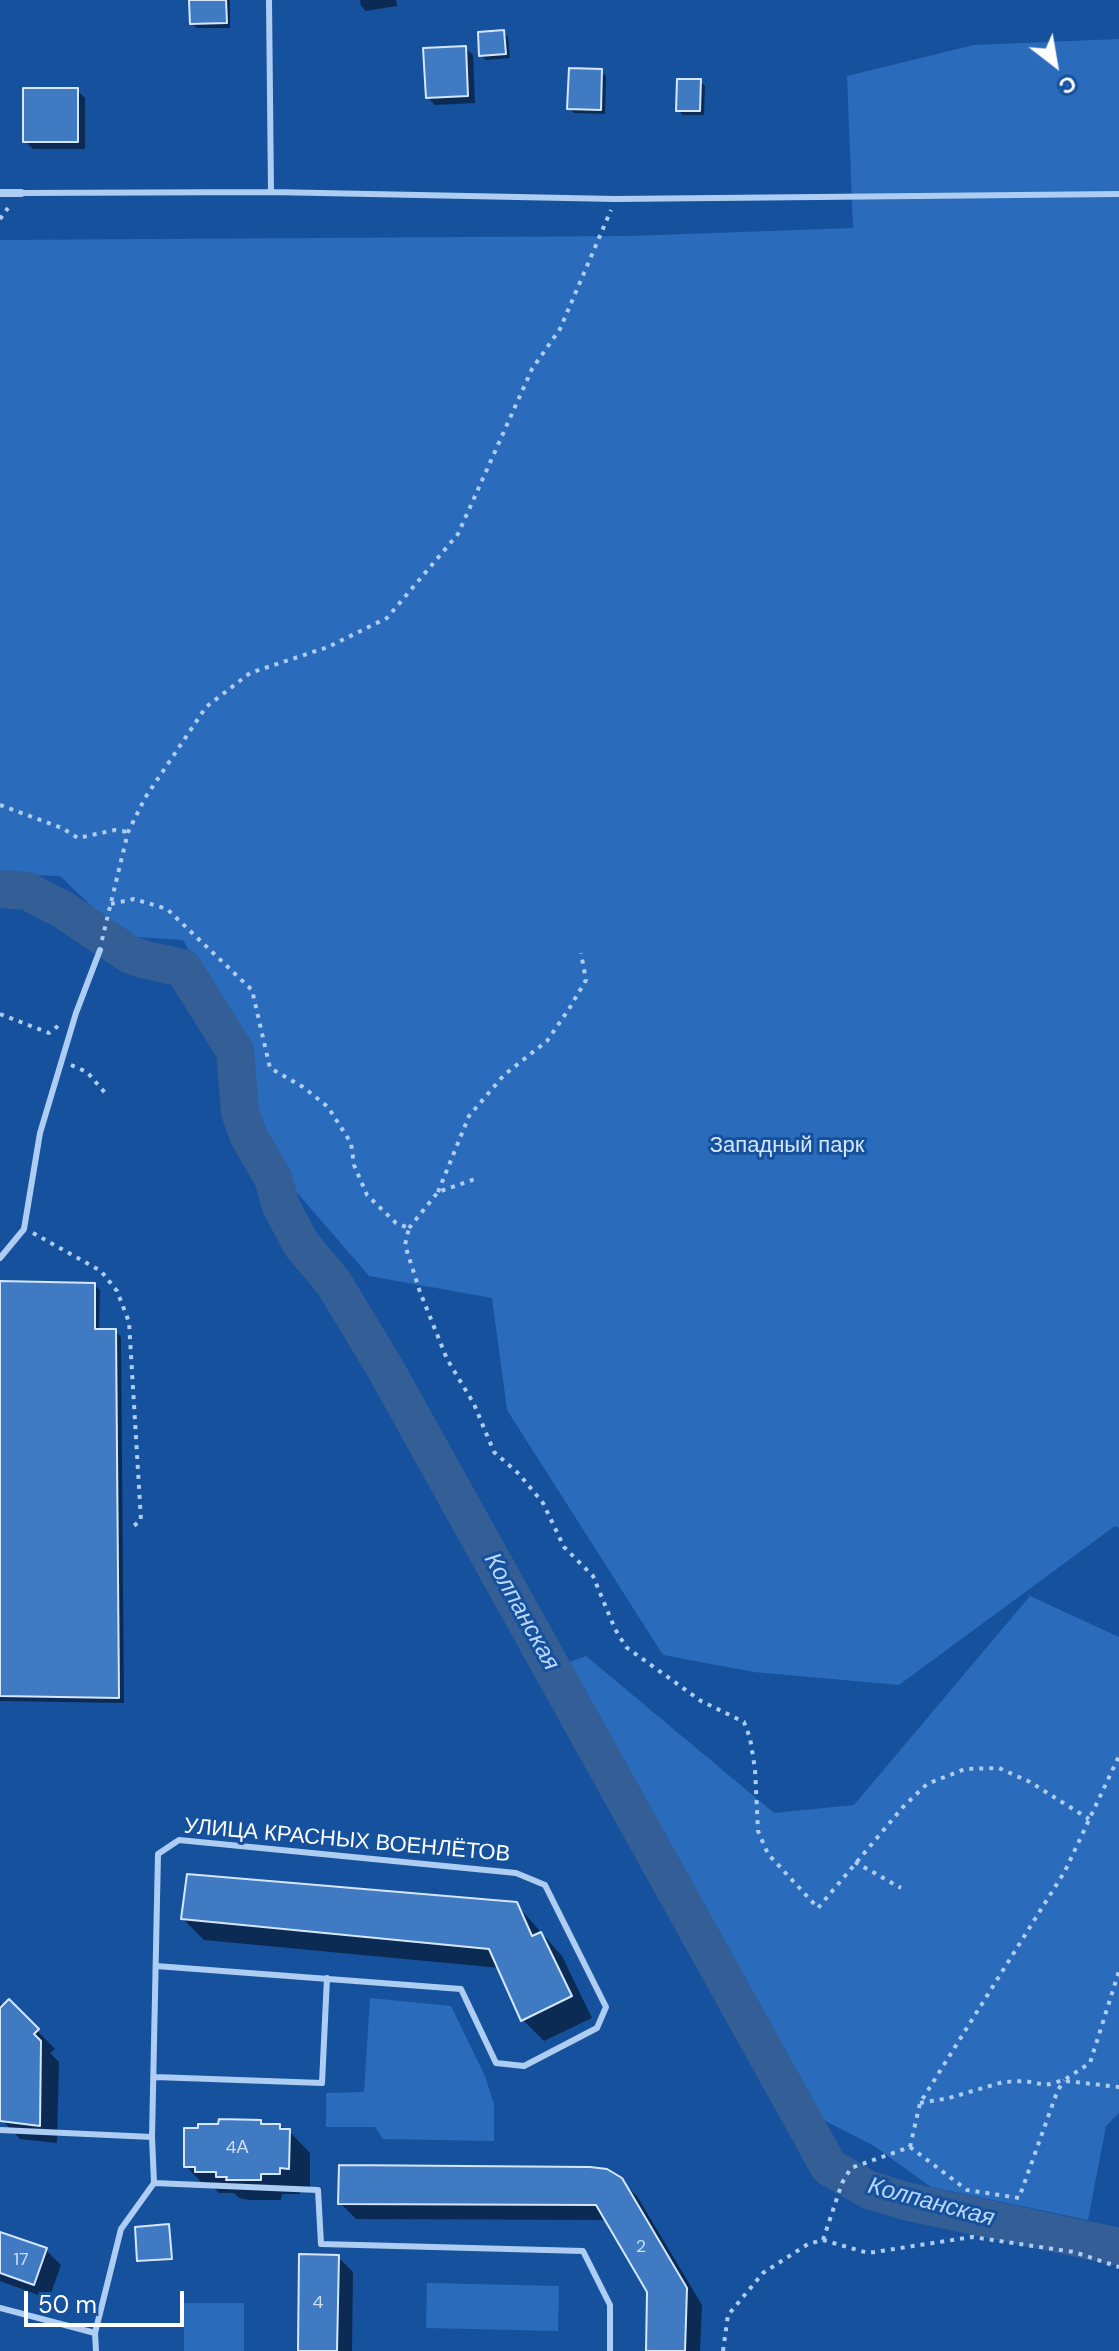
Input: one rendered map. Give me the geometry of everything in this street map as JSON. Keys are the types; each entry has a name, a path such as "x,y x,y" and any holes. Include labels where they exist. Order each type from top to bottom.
{"street":[{"path":"0,193 21,193"}],"lane":[{"path":"269,0 271,192"},
{"path":"21,193 271,192 615,199 1119,194"},
{"path":"0,1258 24,1229 40,1133 76,1013 100,950"},
{"name":"УЛИЦА КРАСНЫХ ВОЕНЛЁТОВ","path":"154,2183 152,2137 158,1854 179,1840 516,1873 545,1885 606,2007 597,2028 524,2066 496,2063 461,1989 156,1966"},
{"path":"155,2077 322,2083 327,1978"},
{"path":"0,2130 152,2137"},
{"path":"96,2351 95,2333 121,2229 154,2183 318,2190 321,2244 583,2251 610,2305 610,2351"},
{"path":"0,2308 95,2333"}],"path":[{"path":"100,950 128,832 145,798 206,707 250,673 328,647 387,618 458,534 532,369 560,329 615,199"},
{"path":"0,805 62,828 78,838 115,830 128,832"},
{"path":"111,904 134,899 167,909 252,990 270,1068 303,1087 328,1107 351,1143 354,1165 367,1195 396,1223 409,1228"},
{"path":"581,953 586,980 569,1009 547,1041 504,1075 469,1116 438,1192 409,1228 405,1245 447,1359 474,1404 494,1452 519,1474 543,1503 564,1547 593,1576 626,1647 701,1701 744,1722 755,1769 758,1831 768,1854 818,1908 903,1807 927,1784 965,1769 999,1768 1030,1782 1089,1819"},
{"path":"0,1014 49,1033 76,1013"},
{"path":"62,1061 87,1072 106,1094"},
{"path":"438,1192 475,1179"},
{"path":"24,1229 52,1241 101,1271 117,1291 129,1322 141,1520 130,1529"},
{"path":"910,2147 920,2103 1065,1871 1119,1756"},
{"path":"855,1862 901,1888"},
{"path":"920,2103 1003,2082 1025,2081 1046,2085 1064,2080 1090,2063 1119,1971"},
{"path":"1064,2080 1119,2087"},
{"path":"910,2147 967,2190 1019,2198 1064,2080"},
{"path":"823,2240 842,2183 851,2168 910,2147"},
{"path":"723,2351 728,2315 763,2273 808,2244 823,2240 868,2253 972,2237 1074,2252 1119,2267"}],"green space":[{"name":"Западный парк","path":"1119,39 1119,1528 1115,1526 899,1685 754,1672 663,1655 507,1410 492,1298 369,1276 249,1137 241,1074 242,1045 183,940 123,936 60,876 0,874 0,240 630,236 853,228 847,76 974,45"},
{"path":"1030,1596 1119,1637 1119,2113 1106,2126 1088,2220 931,2187 874,2146 814,2115 562,1665 586,1656 774,1813 854,1805"},
{"path":"370,1998 451,2006 485,2076 494,2104 494,2141 383,2139 375,2127 326,2127 326,2093 364,2092"},
{"path":"427,2283 559,2286 558,2331 426,2328"},
{"path":"184,2303 244,2303 244,2351 184,2351"}],"building":[{"path":"189,0 226,0 227,23 190,24"},
{"path":"504,30 506,54 479,56 478,32"},
{"path":"466,46 468,96 426,98 423,48"},
{"path":"569,68 602,69 601,110 567,109"},
{"path":"677,79 701,79 700,111 676,111"},
{"path":"23,88 78,88 78,142 23,142"},
{"path":"0,1281 95,1283 95,1329 116,1329 119,1698 0,1696"},
{"path":"187,1874 517,1902 532,1936 541,1932 572,1996 521,2021 489,1949 181,1919"},
{"path":"9,1999 39,2029 34,2034 41,2041 40,2126 0,2121 0,2008"},
{"path":"219,2119 261,2120 261,2124 280,2124 280,2129 290,2129 289,2169 280,2168 280,2174 261,2174 261,2180 226,2180 227,2177 216,2177 216,2172 195,2172 195,2167 184,2167 184,2128 218,2124"},
{"path":"339,2165 607,2169 622,2178 687,2288 685,2351 646,2351 647,2292 596,2205 338,2204"},
{"path":"169,2224 172,2259 137,2261 135,2227"},
{"path":"0,2232 47,2248 34,2285 0,2273"},
{"path":"299,2254 339,2255 337,2351 298,2351"}],"waterway":[{"name":"Колпанская","path":"0,889 27,891 65,911 129,954 183,968 235,1051 240,1112 301,1244 333,1282 385,1368 829,2167 869,2190 909,2202 1119,2247"}]}
